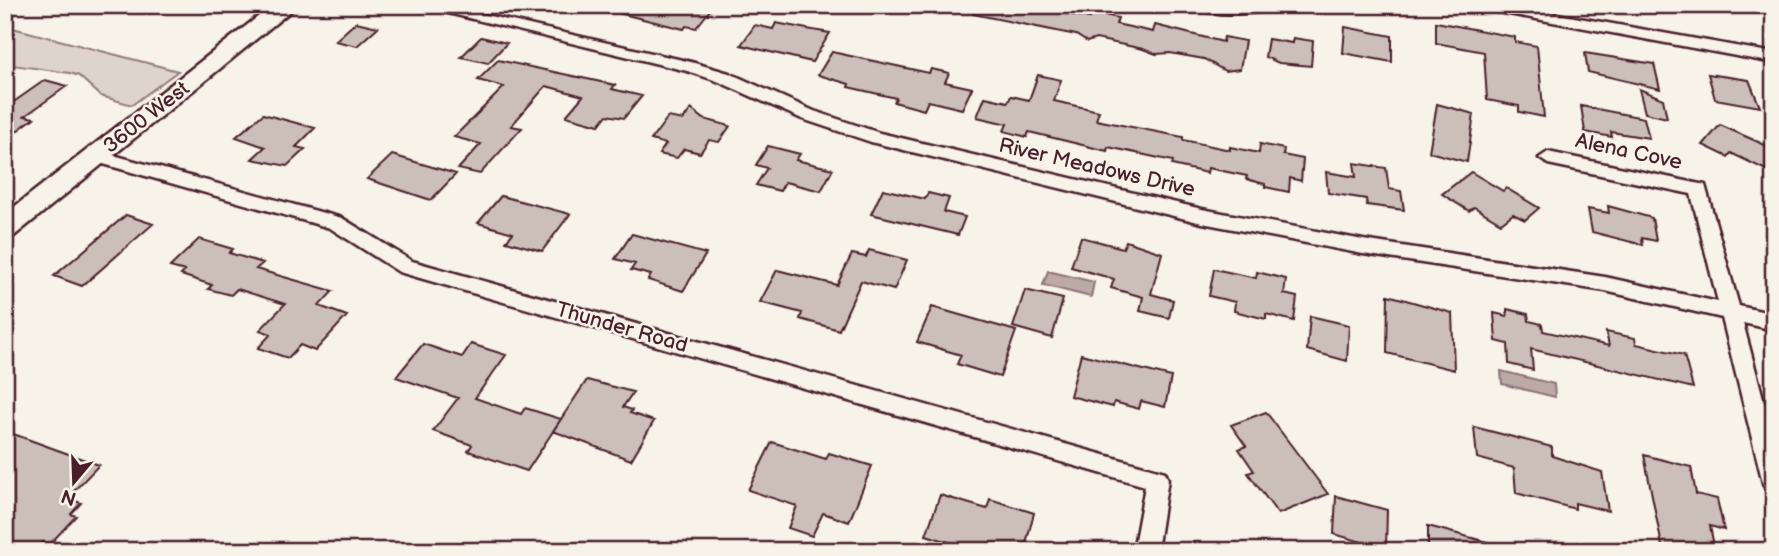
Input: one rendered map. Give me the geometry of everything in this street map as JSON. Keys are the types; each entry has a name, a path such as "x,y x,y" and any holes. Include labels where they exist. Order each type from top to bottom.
{"main road":[{"name":"3600 West","path":"5,229 287,5"}],"street":[{"name":"River Meadows Drive","path":"422,5 691,67 723,77 808,116 877,138 1202,216 1363,247 1605,284 1774,322"},
{"path":"1196,5 1255,9 1288,5"},
{"path":"1482,5 1528,9 1774,58"},
{"name":"Thunder Road","path":"95,156 336,223 406,267 1157,479 1145,551"},
{"name":"Alena Cove","path":"1548,158 1699,188 1730,312"},
{"path":"1730,312 1774,483"}],"shaded area":[{"path":"5,26 178,71 132,105 101,96 79,76 70,73 5,64"},
{"path":"1048,271 1094,282 1091,297 1043,285"},
{"path":"1501,371 1554,384 1555,397 1502,384"}],"building":[{"path":"615,5 692,5 711,9 696,28 686,26 684,29 614,12"},
{"path":"974,5 1025,5 1090,18 1091,12 1118,18 1116,24 1153,32 1155,25 1223,42 1224,37 1245,41 1240,69 1225,71 1204,59 1170,53 1156,54 1096,39 1087,42 1076,35 973,14"},
{"path":"356,22 378,27 357,46 335,41"},
{"path":"1436,22 1515,37 1515,42 1537,46 1544,117 1519,112 1519,106 1487,100 1484,52 1436,43"},
{"path":"776,23 830,33 812,62 741,45 755,25 773,29"},
{"path":"1345,27 1392,36 1392,62 1343,53"},
{"path":"481,37 507,43 488,63 461,57"},
{"path":"1293,38 1313,41 1311,66 1279,63 1265,57 1268,39 1292,43"},
{"path":"832,52 929,73 931,69 949,73 945,82 972,88 962,109 928,101 924,110 894,102 896,98 848,87 849,84 818,75"},
{"path":"1585,53 1654,64 1660,89 1588,72"},
{"path":"498,60 615,85 612,89 642,96 624,118 607,115 599,125 566,116 583,96 546,86 511,126 522,128 480,174 458,169 481,144 454,137 504,87 478,80"},
{"path":"1708,74 1749,80 1760,107 1715,99"},
{"path":"1038,75 1061,80 1054,101 1099,111 1096,120 1183,137 1183,140 1230,150 1230,147 1259,153 1260,144 1284,149 1283,155 1303,159 1301,181 1290,178 1289,192 1265,187 1265,184 1246,179 1247,176 1208,168 1207,173 1172,165 1173,161 1108,147 1107,151 1029,132 1027,137 1004,131 1007,124 977,117 985,97 1008,102 1011,96 1029,100"},
{"path":"45,80 67,86 25,116 34,118 5,140 5,108"},
{"path":"1639,89 1663,99 1667,118 1645,113"},
{"path":"1437,104 1474,114 1467,162 1429,152"},
{"path":"1581,106 1644,118 1649,138 1611,132 1612,137 1585,132"},
{"path":"691,109 704,119 730,126 719,142 709,140 700,153 684,149 677,158 659,154 666,144 651,140 668,117 683,120"},
{"path":"263,114 315,128 296,147 305,149 287,166 252,159 265,147 236,137"},
{"path":"1720,125 1774,149 1774,160 1766,170 1731,153 1728,157 1703,145"},
{"path":"768,146 800,154 796,160 833,169 821,191 785,182 780,191 756,185 767,168 756,165"},
{"path":"392,155 456,174 431,200 367,179"},
{"path":"1354,163 1386,168 1389,189 1401,191 1404,210 1367,205 1366,199 1328,193 1326,172 1356,177"},
{"path":"1471,172 1503,191 1506,188 1539,208 1525,220 1513,214 1501,223 1474,207 1469,211 1442,194"},
{"path":"883,189 925,199 928,193 949,198 944,212 965,217 958,235 871,214"},
{"path":"501,196 570,214 542,251 506,241 513,233 478,223"},
{"path":"1608,206 1652,218 1656,241 1642,238 1643,245 1592,232 1588,209 1609,213"},
{"path":"126,215 153,224 82,286 54,276"},
{"path":"632,234 706,254 683,291 648,280 651,275 631,270 635,264 615,259"},
{"path":"1081,237 1123,248 1126,241 1162,253 1151,294 1173,300 1169,318 1140,311 1143,297 1111,288 1114,279 1071,267"},
{"path":"199,239 233,249 229,253 263,263 256,269 333,291 319,306 347,316 315,351 300,345 288,358 258,348 271,334 260,330 285,304 237,289 231,295 208,289 212,285 181,275 185,271 170,267"},
{"path":"869,250 907,260 894,290 861,281 839,330 800,319 802,313 760,302 777,270 837,285 852,254 866,257"},
{"path":"1214,269 1256,278 1257,272 1286,279 1284,294 1297,297 1294,321 1266,314 1266,319 1234,311 1235,302 1209,296"},
{"path":"1025,290 1063,299 1052,338 1013,327"},
{"path":"1388,295 1452,313 1454,370 1387,353"},
{"path":"932,307 1016,331 1000,377 957,364 961,355 917,342"},
{"path":"1507,309 1528,314 1529,321 1542,324 1543,331 1609,346 1606,332 1635,338 1636,344 1684,355 1693,388 1531,349 1533,370 1509,364 1508,344 1496,341 1494,313 1507,316"},
{"path":"1310,316 1349,325 1347,361 1307,350"},
{"path":"423,344 462,357 471,344 506,355 475,398 521,414 525,408 561,419 527,471 468,451 472,445 433,431 458,398 396,377"},
{"path":"1081,354 1171,377 1165,407 1141,401 1139,409 1114,402 1113,407 1070,396"},
{"path":"587,380 633,392 623,407 632,410 630,413 654,421 631,460 553,431"},
{"path":"1266,412 1328,494 1278,514 1248,473 1254,471 1239,449 1246,446 1231,425"},
{"path":"1474,427 1552,447 1552,456 1602,472 1608,511 1575,503 1575,509 1516,493 1514,468 1477,458"},
{"path":"5,431 99,465 67,498 81,503 71,514 76,516 49,545 43,542 35,551 20,547 17,551 5,551"},
{"path":"772,442 826,459 829,453 872,466 849,522 823,513 812,536 788,528 797,506 748,490"},
{"path":"1644,455 1691,467 1696,494 1717,499 1724,530 1710,526 1715,551 1663,551"},
{"path":"940,495 987,509 990,499 1034,513 1024,551 978,551 926,535"},
{"path":"1336,496 1387,510 1386,549 1334,534"},
{"path":"1428,526 1498,545 1497,551 1428,551"}]}
